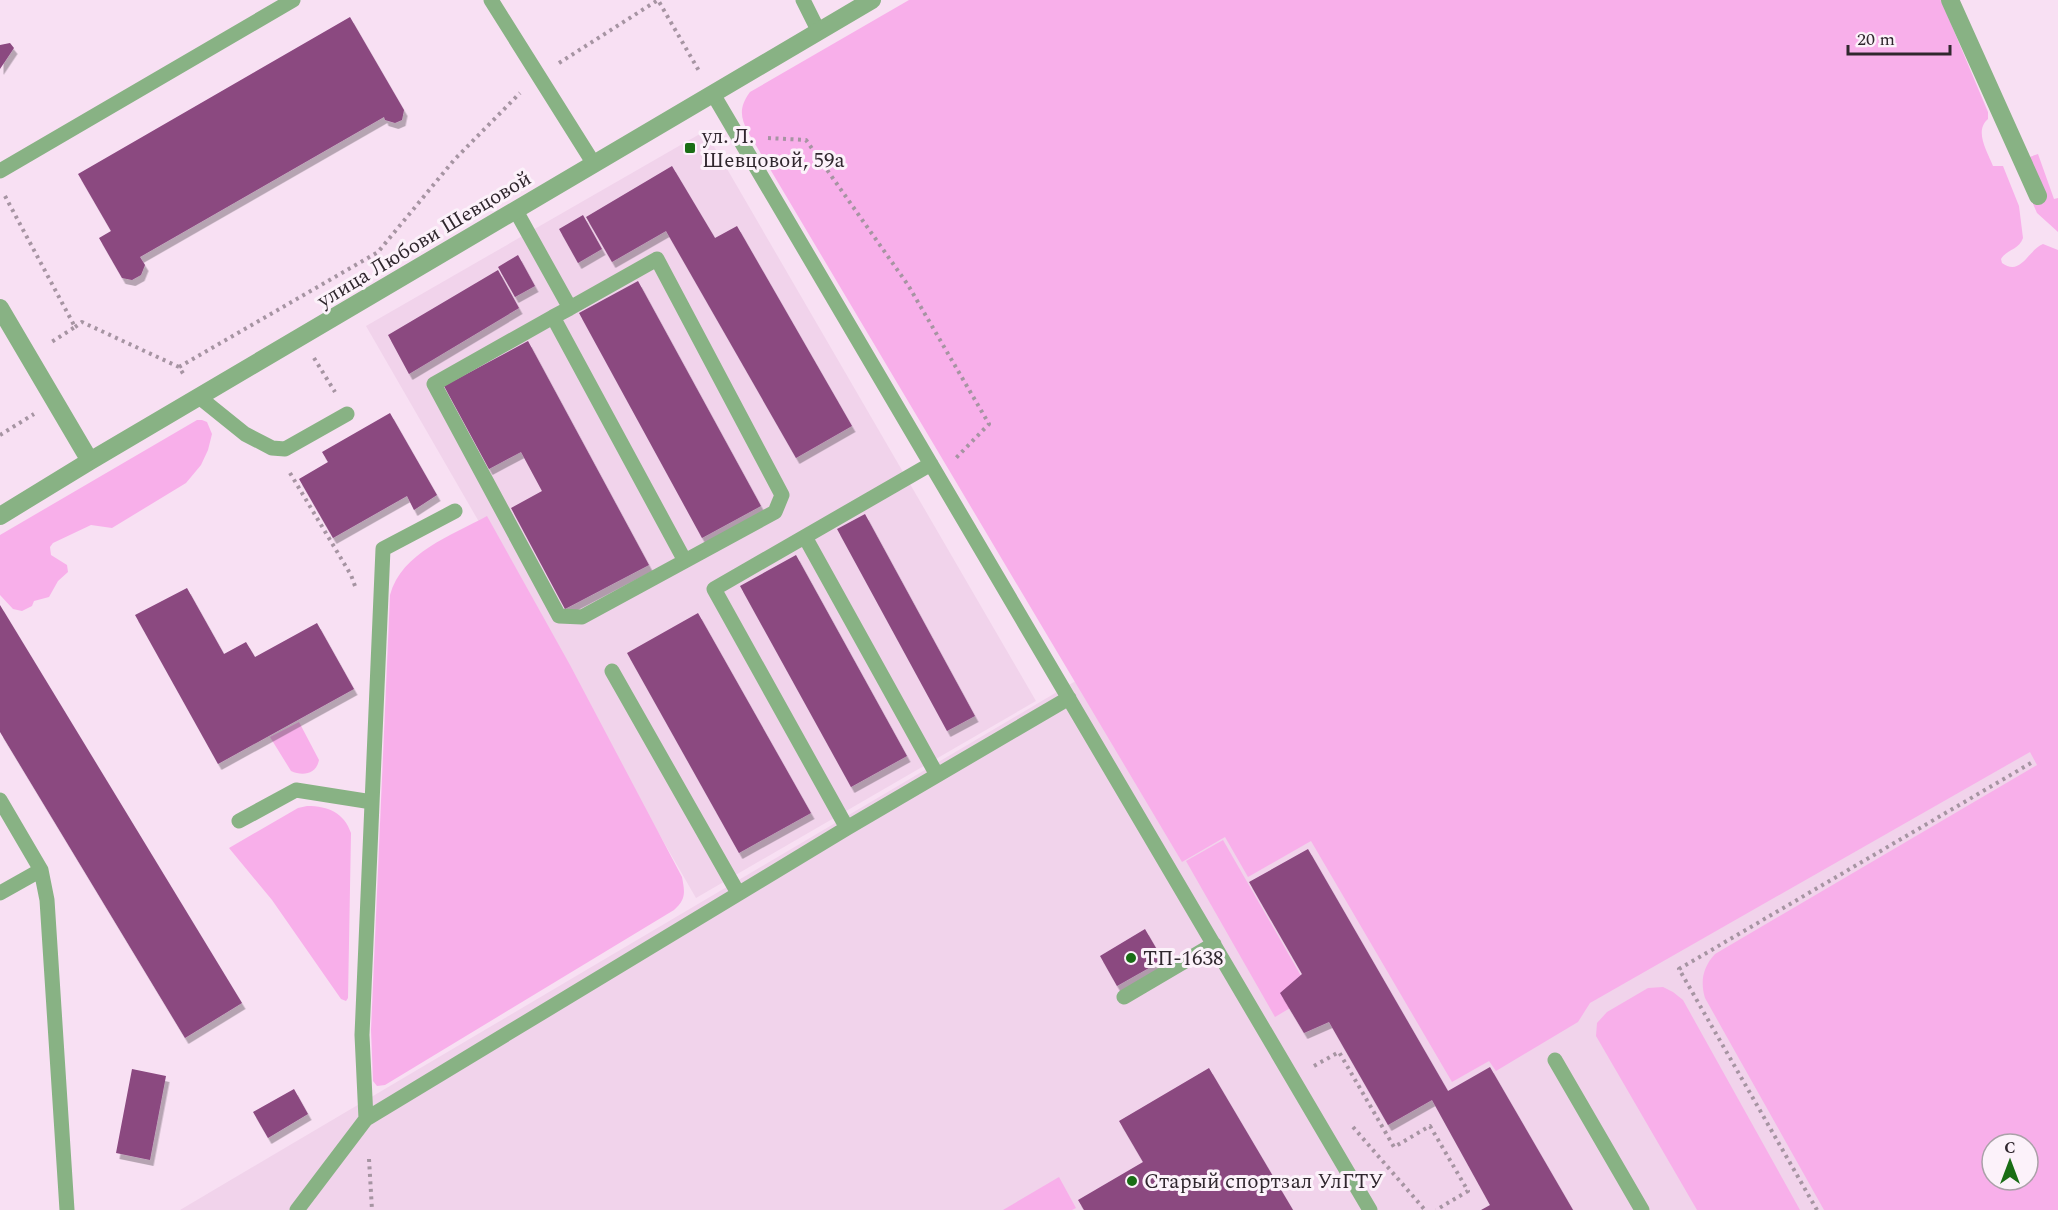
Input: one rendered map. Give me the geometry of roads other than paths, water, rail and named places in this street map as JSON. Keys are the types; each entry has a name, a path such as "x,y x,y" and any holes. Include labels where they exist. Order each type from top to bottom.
{"street":[{"name":"улица Любови Шевцовой","path":"0,516 872,0"},
{"path":"1950,0 2038,196"},
{"path":"0,308 90,461"}],"lane":[{"path":"0,171 293,0"},
{"path":"491,0 594,164"},
{"path":"803,0 819,32"},
{"path":"713,94 1370,1210"},
{"path":"516,211 570,308"},
{"path":"657,259 782,495 775,512 582,617 559,616 434,384 570,308 657,259"},
{"path":"553,317 685,561"},
{"path":"199,398 245,434 272,448 285,449 347,414"},
{"path":"847,828 714,589 805,537 935,471"},
{"path":"366,1119 362,1035 383,549 455,511"},
{"path":"805,537 937,775"},
{"path":"612,671 738,893"},
{"path":"297,1210 366,1119 738,893 1069,698"},
{"path":"239,821 296,789 372,802"},
{"path":"0,800 41,870 47,900 67,1210"},
{"path":"0,893 41,870"},
{"path":"1124,997 1214,944"},
{"path":"1555,1060 1642,1210"}],"place":[{"name":"ул. Л. Шевцовой, 59а","path":"690,148"},
{"name":"ТП-1638","path":"1131,958"},
{"name":"Старый спортзал УлГТУ","path":"1132,1181"}]}
